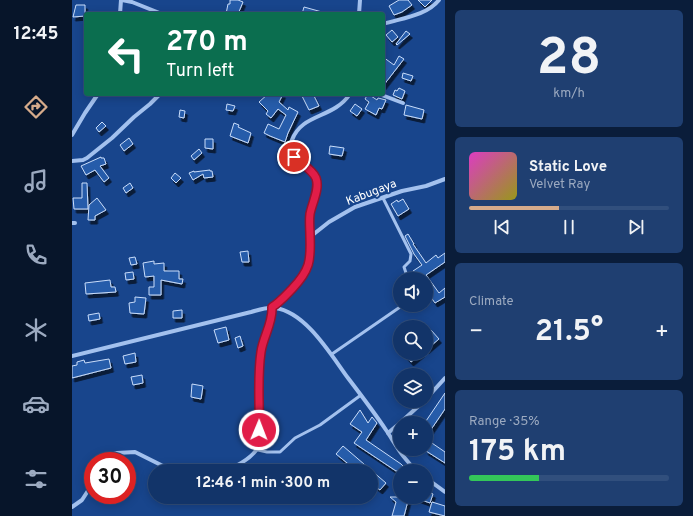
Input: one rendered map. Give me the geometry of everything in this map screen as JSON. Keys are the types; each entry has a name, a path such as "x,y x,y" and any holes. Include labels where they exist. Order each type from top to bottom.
{"street":[{"path":"120,12 122,0 136,3 157,12"},
{"path":"359,12 360,0"},
{"path":"385,23 423,12 434,6 439,0"},
{"path":"72,135 97,96"},
{"path":"72,161 87,158 112,138 158,96"},
{"path":"72,356 272,307 306,272 309,259 310,214 317,187 315,176 294,157 291,152 292,141 301,125 338,107 348,96"},
{"path":"384,96 403,104"},
{"name":"Kabugaya","path":"310,237 329,222 355,207 402,191 426,186 445,179"},
{"path":"272,307 287,312 303,322 316,335 332,354 404,458 410,464"},
{"path":"238,464 258,450 260,363 264,341 272,319 272,307"},
{"path":"433,391 445,378"},
{"path":"408,416 416,408"},
{"path":"388,433 393,429"},
{"path":"136,452 159,464"},
{"path":"433,483 445,492"},
{"path":"72,507 84,497"}],"lane":[{"path":"383,198 411,254 410,261 404,266 406,272"},
{"path":"332,354 393,312"},
{"path":"258,450 280,452 295,438 320,425 361,395"}],"building":[{"path":"230,0 238,0 243,2 239,12 226,12 228,4 230,4"},
{"path":"399,0 408,0 412,5 402,12 394,15 389,6"},
{"path":"418,0 432,0 425,7"},
{"path":"76,5 85,5 84,16 73,17"},
{"path":"304,7 322,12 303,12"},
{"path":"392,30 398,37 392,42 386,35"},
{"path":"406,31 410,34 397,45 396,44"},
{"path":"399,56 404,59 385,83 385,58 394,65"},
{"path":"403,73 413,76 411,81 402,78"},
{"path":"399,88 405,91 402,99 393,95 395,90 397,91"},
{"path":"266,96 282,96 279,102 288,110 289,107 298,112 285,142 264,133 268,124 279,129 286,115 278,109 271,118 266,114 268,111 259,102"},
{"path":"302,96 314,96 319,106 309,110"},
{"path":"367,96 371,96 377,100 378,98 386,100 382,109 379,108 376,115 365,109 369,102 365,99"},
{"path":"227,104 235,106 233,111 226,110"},
{"path":"355,104 362,109 357,116 350,111"},
{"path":"406,105 424,110 422,119 404,115"},
{"path":"180,110 185,111 184,118 179,117"},
{"path":"102,122 106,126 99,132 96,128"},
{"path":"234,123 239,125 238,127 251,133 248,143 230,136"},
{"path":"129,138 133,144 124,151 120,145"},
{"path":"205,139 213,139 213,149 205,148"},
{"path":"330,146 344,148 342,156 329,154"},
{"path":"199,149 202,153 194,160 191,156"},
{"path":"101,157 104,158 106,164 100,166 109,178 104,182 95,170 86,175 81,166"},
{"path":"194,171 212,171 213,177 204,178 203,174 193,180 189,173"},
{"path":"175,173 181,178 176,183 171,178"},
{"path":"82,183 87,183 88,209 74,209 73,198 82,198"},
{"path":"130,183 133,188 126,193 123,188"},
{"path":"97,198 106,210 95,216 95,220 88,220 89,205"},
{"path":"403,199 409,209 398,216 391,204 397,200 398,202"},
{"path":"408,234 426,263 436,255 438,258 445,253 445,262 430,272 414,272 422,265 414,254 405,236"},
{"path":"248,251 249,262 242,262 240,252"},
{"path":"135,257 137,264 131,265 129,258"},
{"path":"154,261 154,264 164,263 164,271 179,271 179,279 183,279 182,284 161,280 161,295 149,295 149,287 154,287 154,276 145,277 143,263"},
{"path":"133,272 134,279 126,280 125,273"},
{"path":"110,280 111,287 115,287 116,292 86,294 85,283"},
{"path":"433,285 439,293 445,288 445,297 435,303 433,300"},
{"path":"135,297 146,298 144,314 130,313 129,303 135,302"},
{"path":"182,310 182,318 173,318 173,311"},
{"path":"99,313 100,319 89,321 88,315"},
{"path":"226,327 229,340 218,343 214,330"},
{"path":"433,332 439,339 433,344"},
{"path":"240,336 243,346 238,348 235,338"},
{"path":"135,353 136,362 125,364 123,356"},
{"path":"109,359 111,368 72,378 72,366 77,365 77,362 84,360 85,363"},
{"path":"142,375 143,383 133,385 131,377"},
{"path":"192,384 203,386 201,399 191,397"},
{"path":"445,393 445,409 433,427 433,416 429,416"},
{"path":"360,410 368,423 372,417 377,423 366,440 401,464 393,464 393,469 354,443 362,432 350,424"},
{"path":"433,444 445,452 445,463 433,455"},
{"path":"343,446 364,464 348,464 336,454"},
{"path":"378,476 386,483 380,490 378,488"},
{"path":"433,502 445,506 445,516 429,512"},
{"path":"395,504 407,504 404,516 392,516"}],"route":[{"path":"259,430 261,351 272,319 272,307 279,302 301,279 308,267 310,237 309,221 317,187 315,176 294,157"}]}
